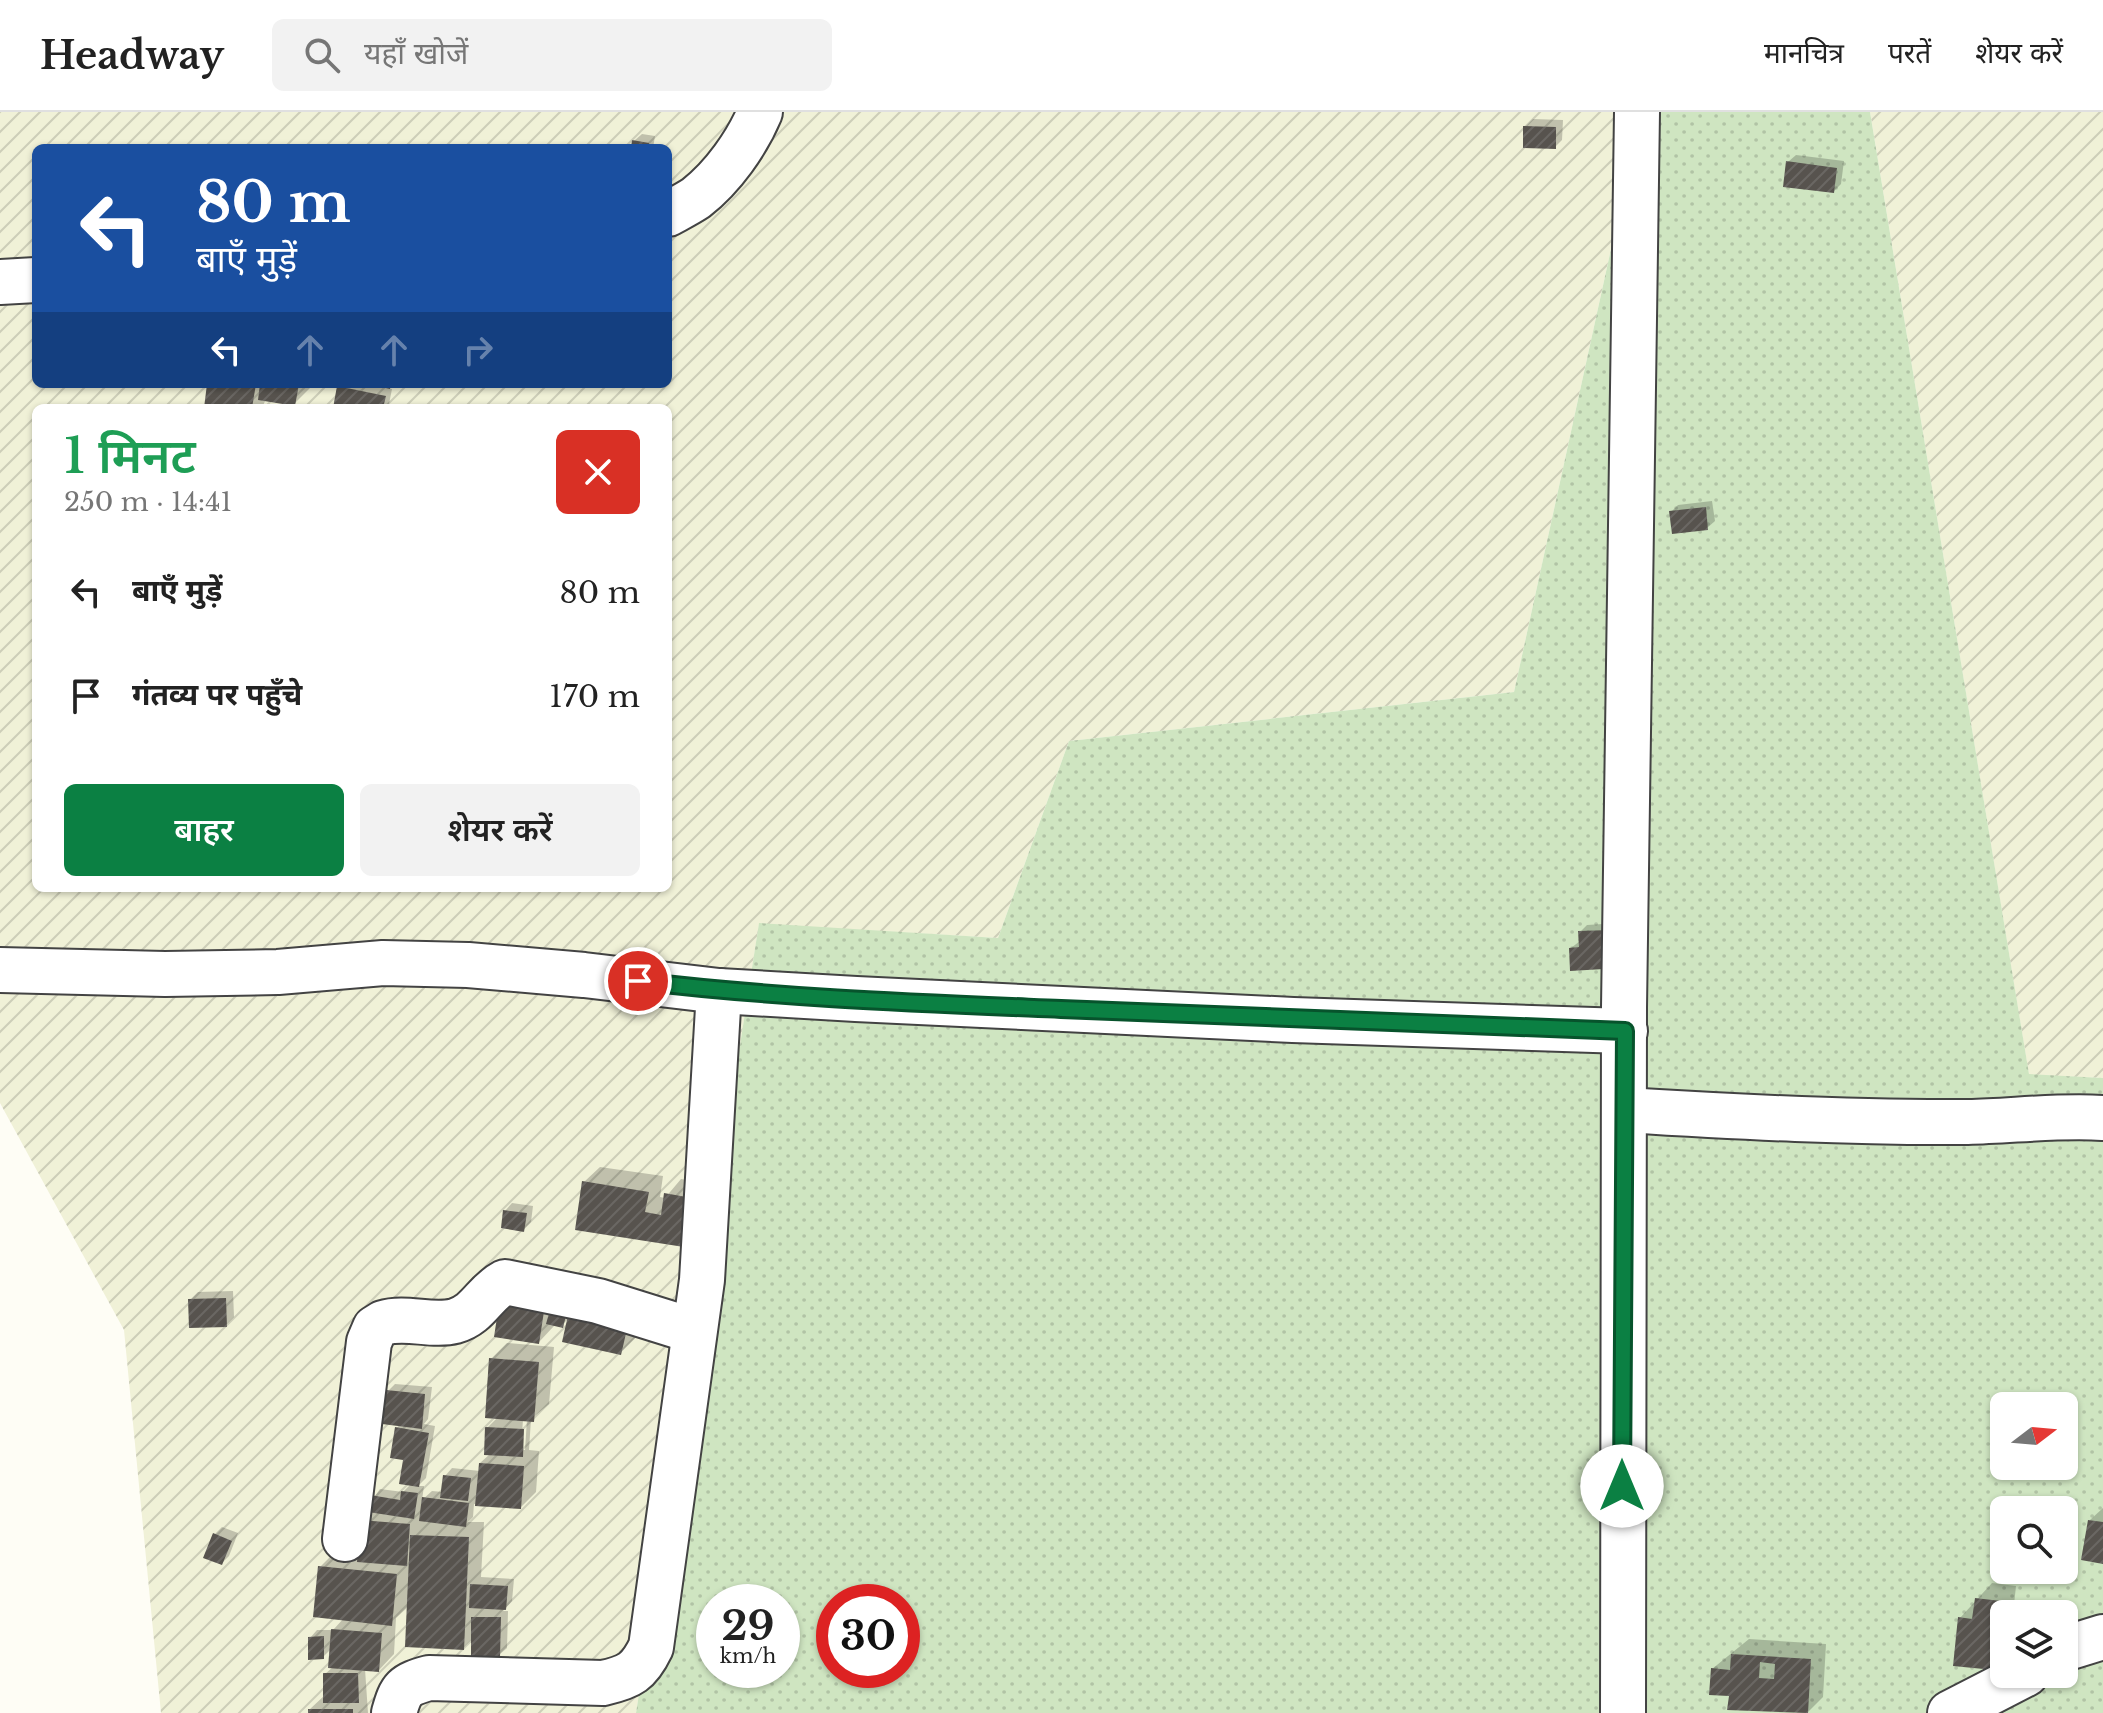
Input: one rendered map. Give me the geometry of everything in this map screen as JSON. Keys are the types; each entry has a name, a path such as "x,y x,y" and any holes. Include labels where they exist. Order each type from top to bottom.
{"street":[{"path":"672,212 696,198 729,163 755,125 760,112"},
{"path":"1623,1713 1624,1110 1637,112"},
{"path":"0,282 32,280"},
{"path":"0,970 165,974 278,972 383,963 468,965 719,991 1293,1020 1625,1031"},
{"path":"394,1713 399,1694 409,1684 429,1678 603,1683 625,1678 642,1665 651,1647 702,1280 719,991"},
{"path":"1624,1110 1745,1118 1867,1121 2103,1118"},
{"path":"345,1539 369,1342 375,1328 383,1323 458,1320 478,1309 491,1289 505,1282 598,1301 694,1331"},
{"path":"2078,1645 2103,1637"},
{"path":"1950,1713 1999,1688"}],"green space":[{"path":"0,112 1641,112 1514,692 1069,741 998,938 759,924 636,1713 161,1713 124,1330 0,1103"},
{"path":"1641,112 1870,112 2029,1074 2103,1078 2103,1713 636,1713 759,923 998,938 1069,741 1514,692"},
{"path":"1870,112 2103,112 2103,1078 2029,1075"}],"building":[{"path":"1523,126 1556,127 1556,149 1523,148"},
{"path":"632,140 649,143 649,144 632,144"},
{"path":"1786,161 1837,168 1834,193 1783,187"},
{"path":"206,388 255,388 253,404 204,404"},
{"path":"260,388 298,388 295,404 258,400"},
{"path":"337,388 386,396 384,404 334,404"},
{"path":"1706,507 1708,530 1672,534 1669,511"},
{"path":"1612,930 1604,969 1570,971 1569,948 1579,947 1578,931"},
{"path":"582,1181 649,1192 645,1212 661,1215 664,1193 692,1198 684,1247 575,1230"},
{"path":"503,1210 527,1213 524,1232 501,1228"},
{"path":"501,1291 546,1298 539,1344 494,1337"},
{"path":"226,1298 227,1327 189,1328 188,1299"},
{"path":"553,1299 569,1303 563,1328 546,1324"},
{"path":"571,1302 630,1316 621,1355 562,1342"},
{"path":"489,1358 539,1362 534,1422 485,1418"},
{"path":"386,1390 425,1394 422,1429 382,1424"},
{"path":"395,1427 429,1433 419,1487 399,1484 403,1460 390,1458"},
{"path":"485,1427 524,1429 523,1457 484,1455"},
{"path":"479,1463 524,1466 521,1509 475,1506"},
{"path":"443,1475 471,1478 468,1501 440,1498"},
{"path":"401,1491 418,1493 414,1519 368,1512 370,1495 400,1500"},
{"path":"422,1497 469,1503 466,1527 419,1521"},
{"path":"360,1520 410,1524 407,1566 357,1562"},
{"path":"2088,1520 2103,1522 2103,1564 2081,1560"},
{"path":"213,1533 232,1541 222,1565 203,1558"},
{"path":"410,1535 469,1537 464,1650 405,1647"},
{"path":"318,1566 397,1574 392,1626 313,1617"},
{"path":"470,1584 508,1586 506,1610 469,1608"},
{"path":"1975,1598 1992,1600 1990,1670 1953,1666 1958,1617 1972,1619"},
{"path":"471,1617 501,1617 500,1657 471,1656"},
{"path":"331,1629 382,1633 379,1672 328,1668"},
{"path":"324,1636 324,1659 308,1660 308,1637"},
{"path":"1731,1654 1811,1659 1808,1713 1727,1710 1729,1696 1709,1695 1711,1668 1730,1670","holes":["1760,1662 1775,1664 1774,1679 1759,1678"]},
{"path":"323,1673 358,1673 359,1703 323,1703"},
{"path":"308,1709 353,1709 353,1713 308,1713"}],"route":[{"path":"638,981 719,991 888,1001 1293,1020 1625,1031 1622,1486"}]}
